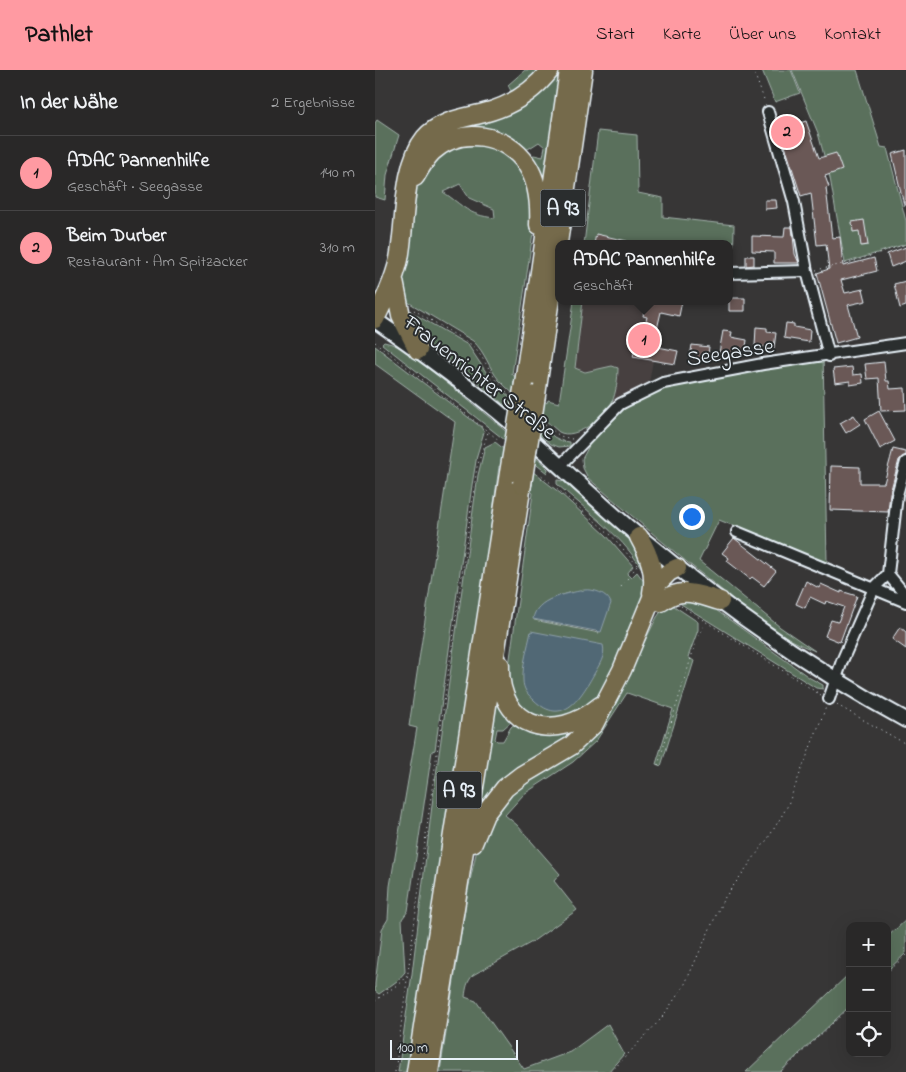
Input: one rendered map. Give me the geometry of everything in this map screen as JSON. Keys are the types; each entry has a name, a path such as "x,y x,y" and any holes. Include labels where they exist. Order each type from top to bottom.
{"highway":[{"path":"375,320 394,281 409,188 411,163 426,137 453,120 504,106 529,93 549,70"},
{"name":"A 93","path":"429,1072 502,610 524,391 569,70"},
{"name":"A 93","path":"524,391 583,70"},
{"path":"409,188 420,167 432,152 457,138 486,137 511,147 528,166 539,203 536,297"},
{"path":"394,281 401,316 418,350"},
{"name":"A 93","path":"416,1072 515,479"},
{"path":"639,537 649,556 656,600"},
{"path":"462,870 480,823 498,796 517,778 563,752 580,738 600,715 656,600 663,577 677,568"},
{"path":"656,600 681,592 720,601"},
{"path":"502,610 499,682 507,702 515,712 527,721 542,727 556,727 582,720 607,699"}],"main road":[{"name":"Frauenrichter Straße","path":"375,320 418,350 514,425 639,537 757,629 835,680 906,720"}],"street":[{"path":"768,112 794,202 807,271 829,356"},
{"path":"733,273 807,271"},
{"name":"Seegasse","path":"560,466 620,404 663,382 763,364 829,356 906,343"},
{"path":"829,700 835,680 873,588 888,574 897,495 906,462"},
{"path":"737,532 906,602"},
{"path":"888,574 906,596"}],"path":[{"path":"753,70 768,112"},
{"path":"807,271 853,262 906,244"},
{"path":"410,307 473,345 496,381 524,391"},
{"path":"375,342 503,444"},
{"path":"541,421 560,436 575,440 580,445"},
{"path":"395,1072 477,467 488,432"},
{"path":"533,468 548,480"},
{"path":"621,587 637,566"},
{"path":"658,765 691,659 705,622"},
{"path":"611,1072 660,1020 684,986 723,900 769,837 787,807 829,700 867,724 906,744"},
{"path":"891,969 906,956"},
{"path":"375,1001 401,982 409,973"},
{"path":"781,1072 846,1011"}],"shaded area":[{"path":"583,305 663,305 653,348 655,349 649,383 612,404 618,373 616,366 591,372 575,369"}],"green space":[{"path":"525,70 545,70 514,97 508,85"},
{"path":"556,70 561,70 542,197 528,157 534,155 543,157 545,147 539,142 528,149 518,147 499,135 432,141"},
{"path":"762,70 791,70 800,93 775,102"},
{"path":"792,70 857,70 881,147 887,148 906,221 906,244 845,263 830,178 818,133"},
{"path":"377,120 399,135 387,175 385,200 375,197 375,123"},
{"path":"598,131 637,135 638,193 663,198 663,217 734,225 733,271 733,240 584,240"},
{"path":"460,143 484,143 510,154 529,182 534,226 512,374 547,403 548,400 559,403 573,305 583,305 575,368 585,372 612,366 618,368 617,385 612,402 603,414 589,426 573,433 559,432 499,380 481,350 473,341 403,299 403,273 412,202 420,178 428,167 443,153","holes":["460,184 469,198 494,209 495,218 478,215 461,206 443,192"]},
{"path":"404,308 468,345 492,381 554,437 570,442 570,446 559,447 551,444 476,381 422,340"},
{"path":"384,342 398,346 410,354 503,429 548,469 547,473 382,344"},
{"path":"375,346 481,427 484,432 477,455 472,485 435,750 432,751 408,911 402,919 405,972 397,981 379,994 375,991 375,984 382,929 388,919 390,886 417,728 409,726 455,422 375,364"},
{"path":"823,353 827,563 719,520 699,561 780,627 815,651 802,646 767,625 689,564 588,478 583,468 582,459 591,442 625,409 641,397 657,390"},
{"path":"495,442 560,493 606,535 633,566 627,574 631,578 637,572 648,587 630,637 593,706 556,723 535,715 522,707 513,694 508,673 533,493 499,466 485,571 407,1072 398,1072 412,974 433,797 478,475 485,447","holes":["572,592 599,633 534,620 538,608 543,604","529,644 565,709 546,708 525,661"]},
{"path":"557,480 563,481 636,545 646,576 638,562 617,538 594,515 557,484"},
{"path":"673,599 709,605 810,678 823,685 823,689 816,688"},
{"path":"668,602 698,622 698,630 688,657 694,661 661,766 656,764 673,709 627,693 596,741 573,762 524,794 505,815 517,825 560,874 554,881 577,910 532,942 473,975 467,985 465,997 476,1001 524,1069 570,1052 608,1024 624,1054 608,1072 440,1072 468,890 479,840 495,807 615,700 657,617"},
{"path":"498,686 514,719 503,729 497,729 495,739 497,741 503,741 511,727 517,722 583,724 479,817 478,807"},
{"path":"906,920 906,953 891,967 891,967 891,933"},
{"path":"846,977 846,1010 780,1072 746,1072"}],"water":[{"path":"584,590 600,592 611,603 601,632 533,619 535,612 540,606 553,598"},
{"path":"531,631 603,645 604,653 602,660 589,683 577,700 562,710 554,711 544,708 525,689 523,668"}],"building":[{"path":"806,121 819,158 836,153 842,170 825,176 829,187 826,188 832,238 840,237 843,266 874,258 877,271 841,280 845,293 863,289 866,301 848,305 857,337 836,343 817,273 829,269 826,244 817,245 811,193 801,196 780,130"},
{"path":"906,150 906,205 904,205 892,154"},
{"path":"765,200 776,200 777,208 765,209"},
{"path":"864,220 868,245 861,246 859,231 853,232 852,222"},
{"path":"785,227 792,227 795,254 799,263 774,263 774,252 752,251 752,236 784,237"},
{"path":"596,234 623,240 595,240"},
{"path":"906,247 906,261 891,267 887,254"},
{"path":"746,256 754,256 754,265 746,266"},
{"path":"906,281 906,306 900,308 894,284"},
{"path":"733,298 745,298 745,311 729,311 729,305 733,305"},
{"path":"645,305 681,305 679,316 661,312 653,346 678,351 675,364 633,357 636,344 640,345 647,317 643,316"},
{"path":"786,323 794,324 794,327 810,330 809,342 784,338"},
{"path":"756,327 767,328 767,332 776,333 774,348 755,346"},
{"path":"723,331 732,332 731,337 747,340 745,354 719,353"},
{"path":"692,345 709,347 707,360 690,357"},
{"path":"884,362 886,381 889,381 890,389 905,388 906,410 881,411 879,378 867,379 865,364"},
{"path":"852,367 853,375 862,374 863,383 850,385 850,381 835,383 833,369"},
{"path":"879,411 895,441 880,449 865,419"},
{"path":"854,415 860,424 846,433 840,423"},
{"path":"893,449 906,452 906,455 899,460 890,493 888,512 830,510 831,466 860,467 860,483 884,483"},
{"path":"734,538 776,571 764,586 752,577 750,579 727,561 729,558 722,553"},
{"path":"806,581 819,588 821,584 841,593 841,591 857,596 840,642 825,636 831,620 838,622 844,607 826,601 825,604 810,597 805,608 796,604"},
{"path":"900,627 906,632 906,649 892,639"}],"place":[{"name":"Beim Durber","path":"787,132"},
{"name":"ADAC Pannenhilfe","path":"644,340"}]}
